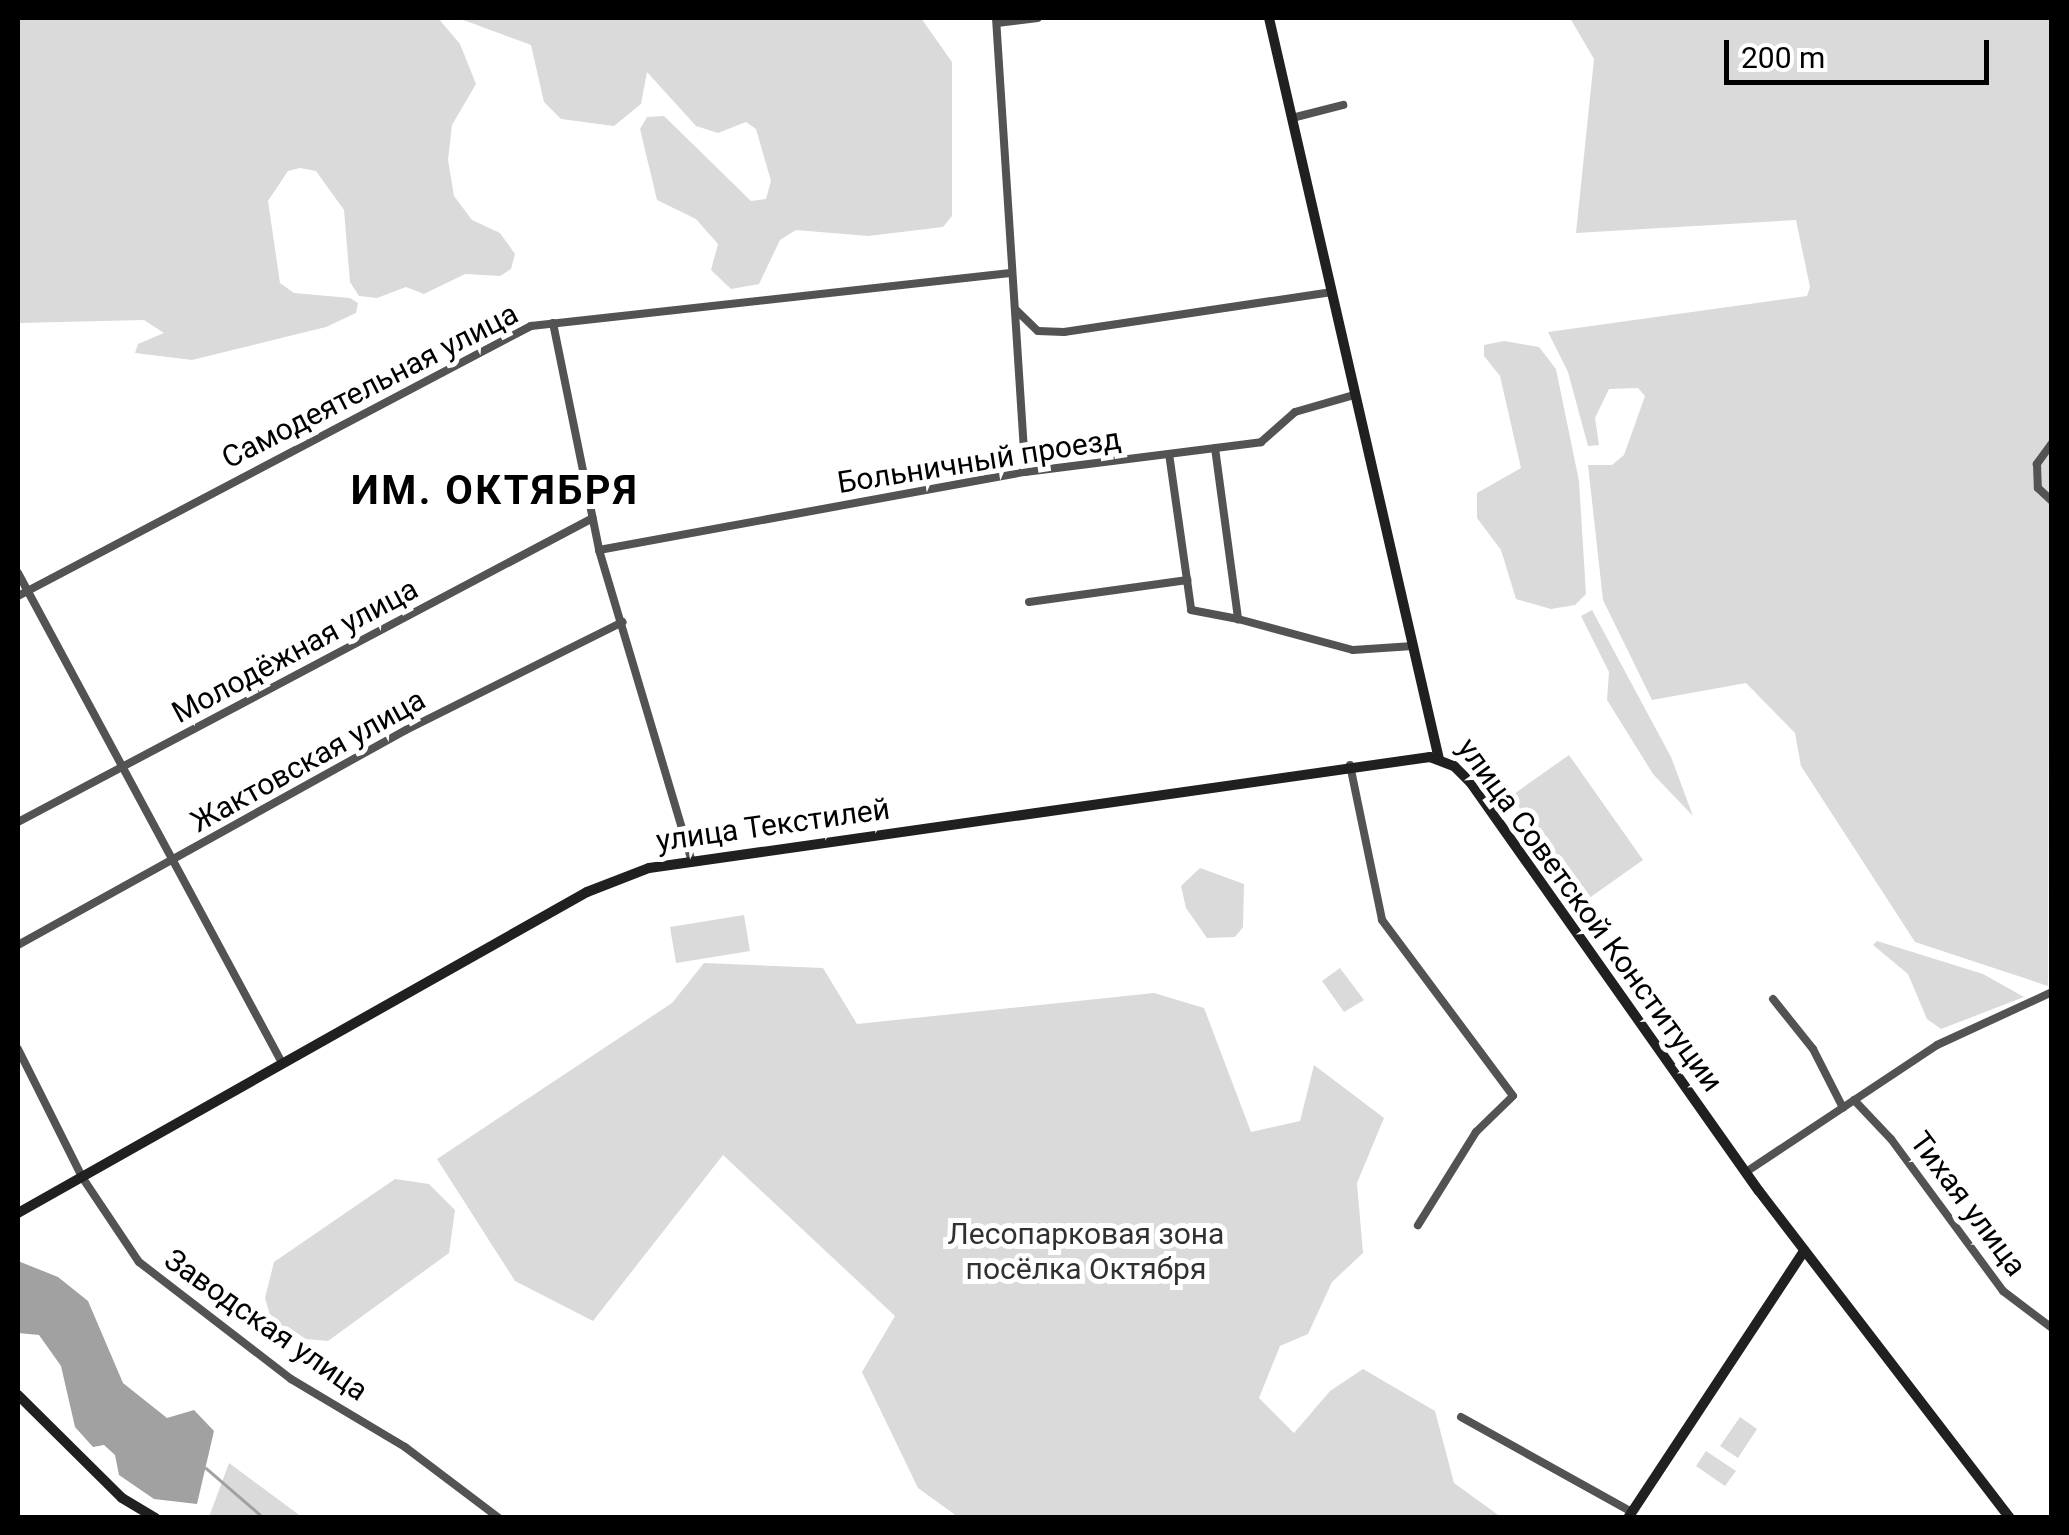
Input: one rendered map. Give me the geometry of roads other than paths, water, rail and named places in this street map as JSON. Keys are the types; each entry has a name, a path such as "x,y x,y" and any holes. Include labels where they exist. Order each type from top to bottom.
{"street":[{"path":"1025,472 1016,310 1008,273 996,20 1038,18"},
{"name":"улица Советской Конституции","path":"1269,18 1439,759 1471,783 1746,1172 2010,1518"},
{"path":"1292,118 1343,106"},
{"name":"Самодеятельная улица","path":"22,594 504,339 553,323 1008,273"},
{"path":"1016,310 1038,331 1064,332 1332,292"},
{"path":"553,323 599,550 690,859"},
{"name":"Больничный проезд","path":"599,550 1025,472 1261,442 1295,412 1354,395"},
{"path":"2052,443 2037,464 2038,488 2052,500"},
{"path":"1215,448 1238,618"},
{"path":"1169,454 1191,610 1238,618 1353,650 1413,646"},
{"name":"Молодёжная улица","path":"18,822 593,518"},
{"path":"18,573 22,594 281,1061"},
{"path":"1029,602 1187,580"},
{"name":"Жактовская улица","path":"18,945 406,730 623,622"},
{"name":"улица Текстилей","path":"18,1212 587,892 690,859 1350,765 1439,759"},
{"path":"1350,765 1382,920 1513,1096 1476,1132 1418,1226"},
{"path":"1746,1172 1937,1045 2052,992"},
{"path":"1774,999 1812,1050 1843,1108"},
{"name":"Заводская улица","path":"18,1048 82,1177 139,1262 291,1378 405,1447 500,1518"},
{"name":"Тихая улица","path":"1854,1100 1891,1139 2003,1291 2052,1328"},
{"path":"1461,1417 1630,1515 1804,1251"},
{"path":"18,1395 122,1498 155,1518"}],"waterway":[{"path":"206,1468 264,1518"}],"district":[{"name":"ИМ. ОКТЯБРЯ","path":"495,491"}],"park label":[{"name":"Лесопарковая зона посёлка Октября","path":"1086,1251"}]}
